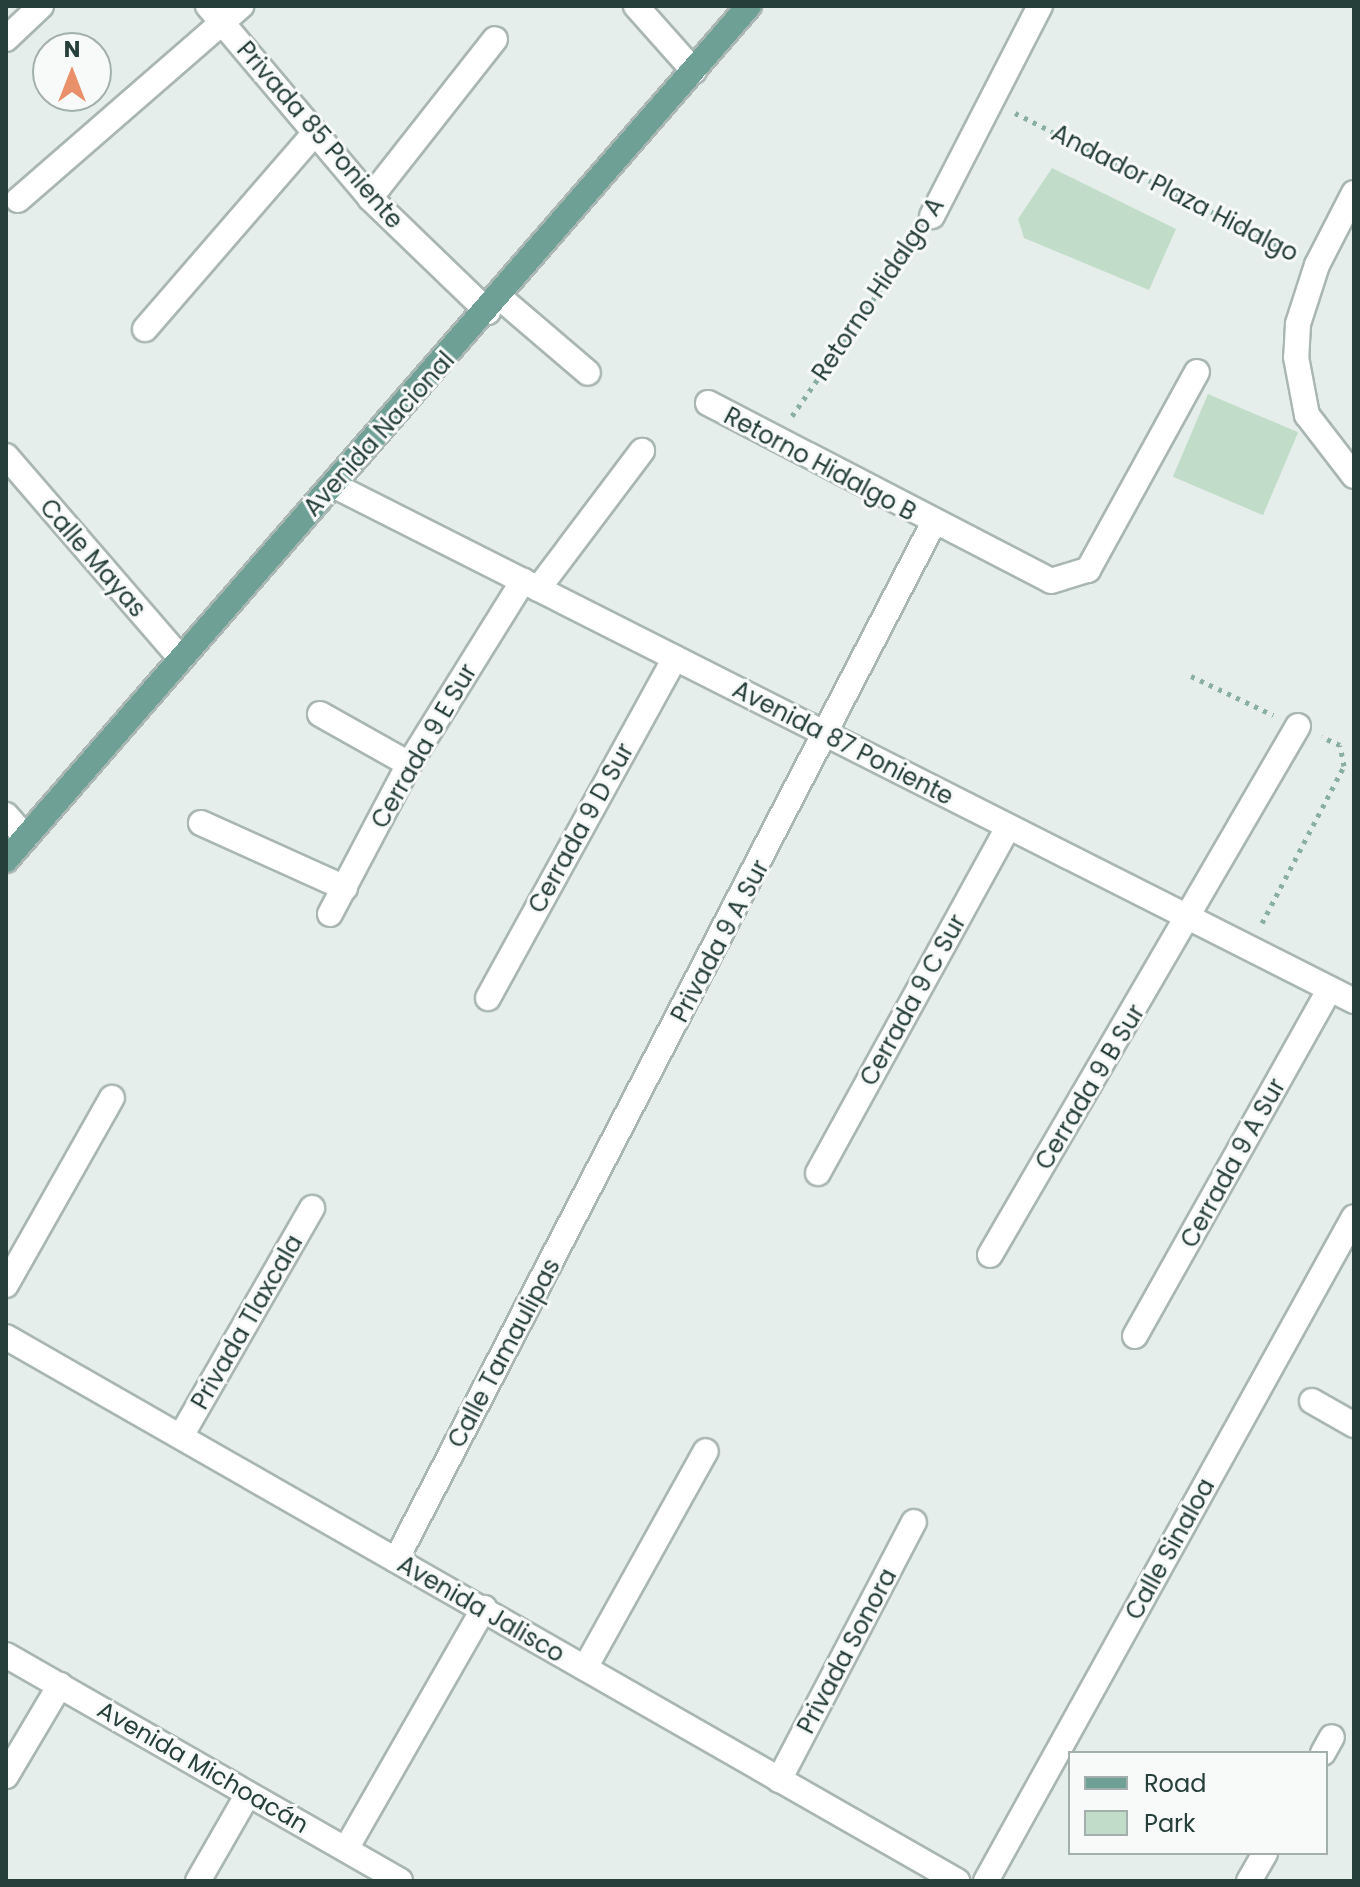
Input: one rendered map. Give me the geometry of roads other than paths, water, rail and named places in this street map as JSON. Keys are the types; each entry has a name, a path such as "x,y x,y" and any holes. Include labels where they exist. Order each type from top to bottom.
{"main road":[{"name":"Avenida Nacional","path":"6,860 493,304 749,6"}],"street":[{"path":"6,39 41,6"},
{"name":"Privada 85 Poniente","path":"241,6 216,15 370,198 493,304 588,373"},
{"path":"636,6 694,71"},
{"name":"Retorno Hidalgo A","path":"932,216 1040,6"},
{"path":"18,200 216,15"},
{"path":"370,198 495,39"},
{"path":"145,329 315,133"},
{"name":"Andador Plaza Hidalgo","path":"1354,193 1317,265 1298,324 1296,357 1307,415 1354,476"},
{"name":"Retorno Hidalgo B","path":"708,403 933,524 1051,581 1088,570 1197,372"},
{"path":"531,585 642,451"},
{"name":"Calle Mayas","path":"6,456 181,659"},
{"name":"Avenida 87 Poniente","path":"333,485 1354,1001"},
{"name":"Retorno Hidalgo B","path":"827,736 933,524"},
{"name":"Cerrada 9 E Sur","path":"330,914 409,764 531,585"},
{"name":"Cerrada 9 D Sur","path":"488,998 675,658"},
{"path":"320,714 409,764"},
{"name":"Cerrada 9 B Sur","path":"990,1255 1191,920 1298,726"},
{"name":"Privada 9 A Sur","path":"613,1146 827,736"},
{"path":"6,815 26,838"},
{"path":"201,823 345,888"},
{"name":"Cerrada 9 C Sur","path":"818,1173 1008,827"},
{"name":"Cerrada 9 A Sur","path":"1135,1336 1330,989"},
{"path":"6,1285 112,1098"},
{"name":"Calle Tamaulipas","path":"396,1560 613,1146"},
{"name":"Privada Tlaxcala","path":"181,1436 312,1208"},
{"name":"Calle Sinaloa","path":"986,1881 1354,1217"},
{"name":"Avenida Jalisco","path":"6,1337 957,1881"},
{"path":"1312,1401 1354,1425"},
{"path":"585,1668 706,1451"},
{"name":"Privada Sonora","path":"779,1780 914,1522"},
{"path":"346,1849 484,1608"},
{"name":"Avenida Michoacán","path":"6,1655 400,1881"},
{"path":"6,1776 60,1685"},
{"path":"198,1881 248,1794"},
{"path":"1249,1881 1264,1855"}]}
